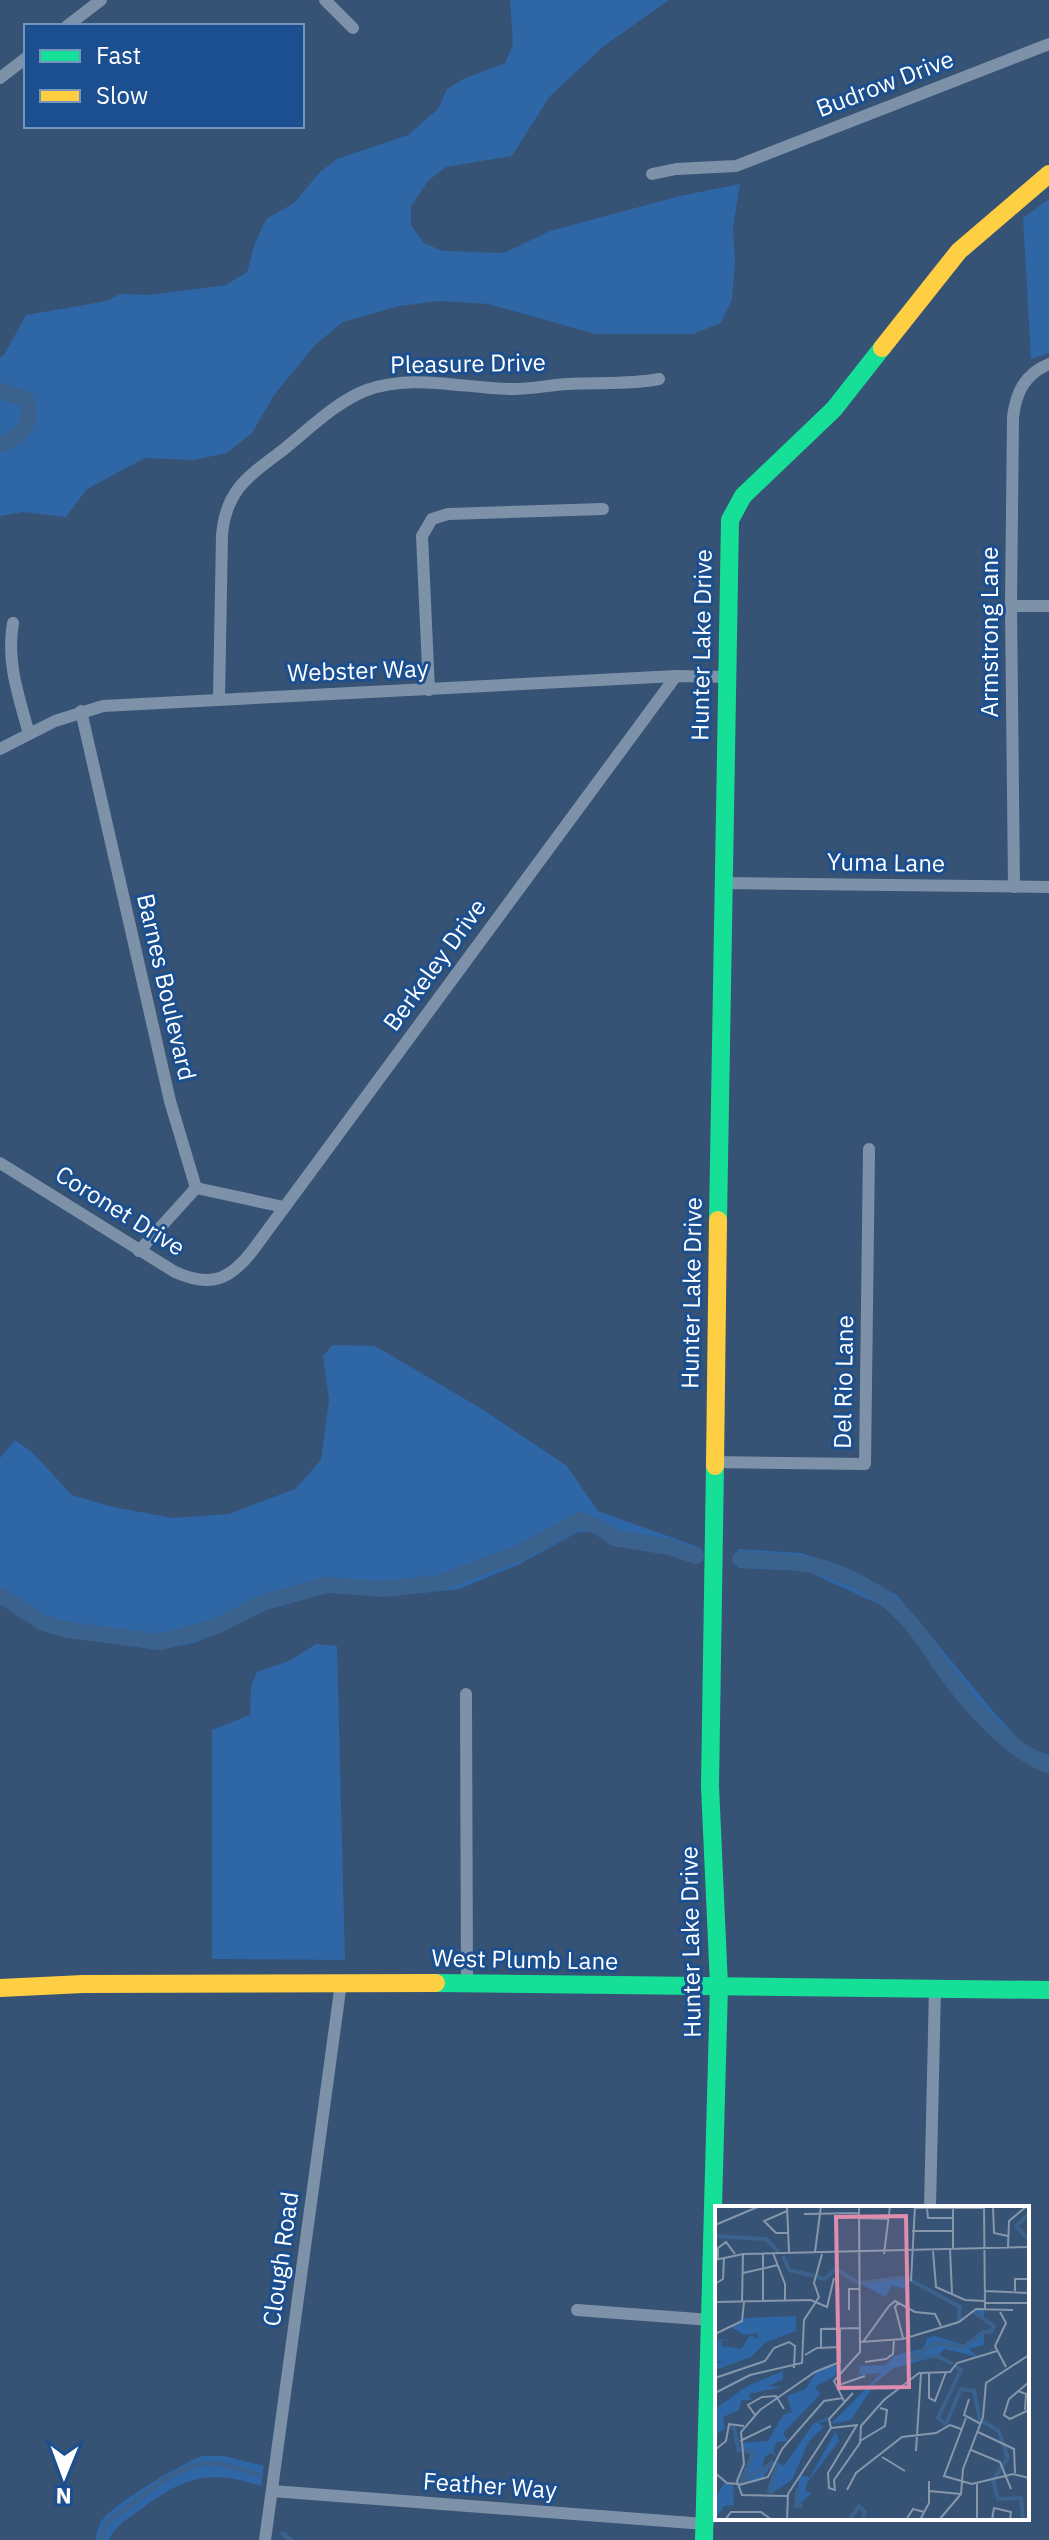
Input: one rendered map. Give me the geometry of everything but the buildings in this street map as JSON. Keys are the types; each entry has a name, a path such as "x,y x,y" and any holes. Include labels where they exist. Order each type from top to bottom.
{"street":[{"path":"70,24 101,0"},
{"path":"325,0 353,28"},
{"name":"Budrow Drive","path":"652,174 676,169 736,166 1049,44"},
{"path":"0,78 24,60"},
{"name":"Hunter Lake Drive","path":"704,2532 712,2460 711,2320 719,1986 710,1786 730,520 743,496 834,409 959,251 1049,174"},
{"name":"Armstrong Lane","path":"1014,887 1011,606 1013,417 1018,393 1026,379 1049,364"},
{"name":"Pleasure Drive","path":"219,698 223,517 233,492 249,476 334,410 366,390 395,384 515,390 572,383 638,383 659,379"},
{"path":"429,690 422,536 432,519 448,514 603,509"},
{"path":"1011,606 1049,606"},
{"path":"13,623 11,665 29,734"},
{"name":"Webster Way","path":"0,749 81,711 103,706 676,676 727,677"},
{"name":"Berkeley Drive","path":"284,1207 676,676"},
{"name":"Barnes Boulevard","path":"81,711 170,1101 196,1188"},
{"name":"Yuma Lane","path":"723,883 1049,887"},
{"name":"Del Rio Lane","path":"713,1462 865,1464 869,1149"},
{"name":"Coronet Drive","path":"0,1163 139,1251 189,1278 223,1278 244,1262 284,1207"},
{"path":"139,1251 196,1188 284,1207"},
{"path":"466,1694 467,1983"},
{"name":"Clough Road","path":"265,2540 341,1983"},
{"name":"West Plumb Lane","path":"0,1988 83,1984 467,1983 1049,1990"},
{"path":"930,2206 935,1988"},
{"path":"577,2310 711,2320"},
{"name":"Feather Way","path":"272,2491 704,2532"}],"shaded area":[{"path":"510,0 669,0 604,46 550,96 512,156 446,167 428,181 411,206 411,225 424,243 443,251 504,253 550,231 680,196 740,184 733,227 735,263 732,299 721,323 693,334 595,334 488,304 440,301 399,306 343,322 316,344 274,395 252,433 227,453 194,460 145,458 87,489 66,517 23,512 0,516 0,357 26,315 107,301 120,294 148,295 226,285 247,272 266,219 294,203 320,172 337,159 408,135 438,109 447,89 463,79 505,63 513,45"},
{"path":"1049,199 1049,353 1031,359 1023,218"},
{"path":"333,1345 375,1346 482,1409 567,1466 598,1511 701,1548 700,1561 598,1531 578,1532 518,1565 459,1589 413,1594 331,1592 267,1610 197,1642 160,1650 81,1639 43,1628 0,1600 0,1458 15,1440 32,1452 72,1495 113,1507 173,1518 229,1514 295,1489 321,1460 329,1400 323,1356"},
{"path":"738,1549 801,1553 842,1566 897,1595 1025,1746 1049,1755 1049,1771 1014,1753 975,1718 891,1610 807,1571 738,1568"},
{"path":"316,1644 337,1646 345,1960 212,1959 212,1730 250,1715 251,1686 257,1672 289,1661"},
{"path":"202,2456 224,2456 264,2466 261,2486 211,2477 184,2483 126,2520 109,2540 95,2540 101,2522 132,2495"}],"waterway":[{"path":"0,391 26,399 29,415 25,428 15,438 0,445"},
{"path":"0,1595 43,1623 67,1630 161,1642 217,1626 264,1602 327,1585 384,1589 438,1583 521,1552 580,1520 597,1526 614,1538 669,1547 696,1556"},
{"path":"740,1559 814,1565 844,1575 873,1590 910,1622 974,1708 1017,1747 1049,1766"},
{"path":"101,2540 106,2525 114,2517 171,2476 195,2465 215,2463 258,2475"},
{"path":"283,2534 291,2540"}],"traffic: fast":[{"path":"718,1220 730,520 743,496 834,409 882,348"},
{"path":"704,2540 719,1986 710,1786 715,1466"},
{"path":"436,1983 1049,1990"}],"traffic: slow":[{"path":"882,348 959,251 1049,174"},
{"path":"715,1466 718,1220"},
{"path":"0,1988 83,1984 436,1983"}]}
